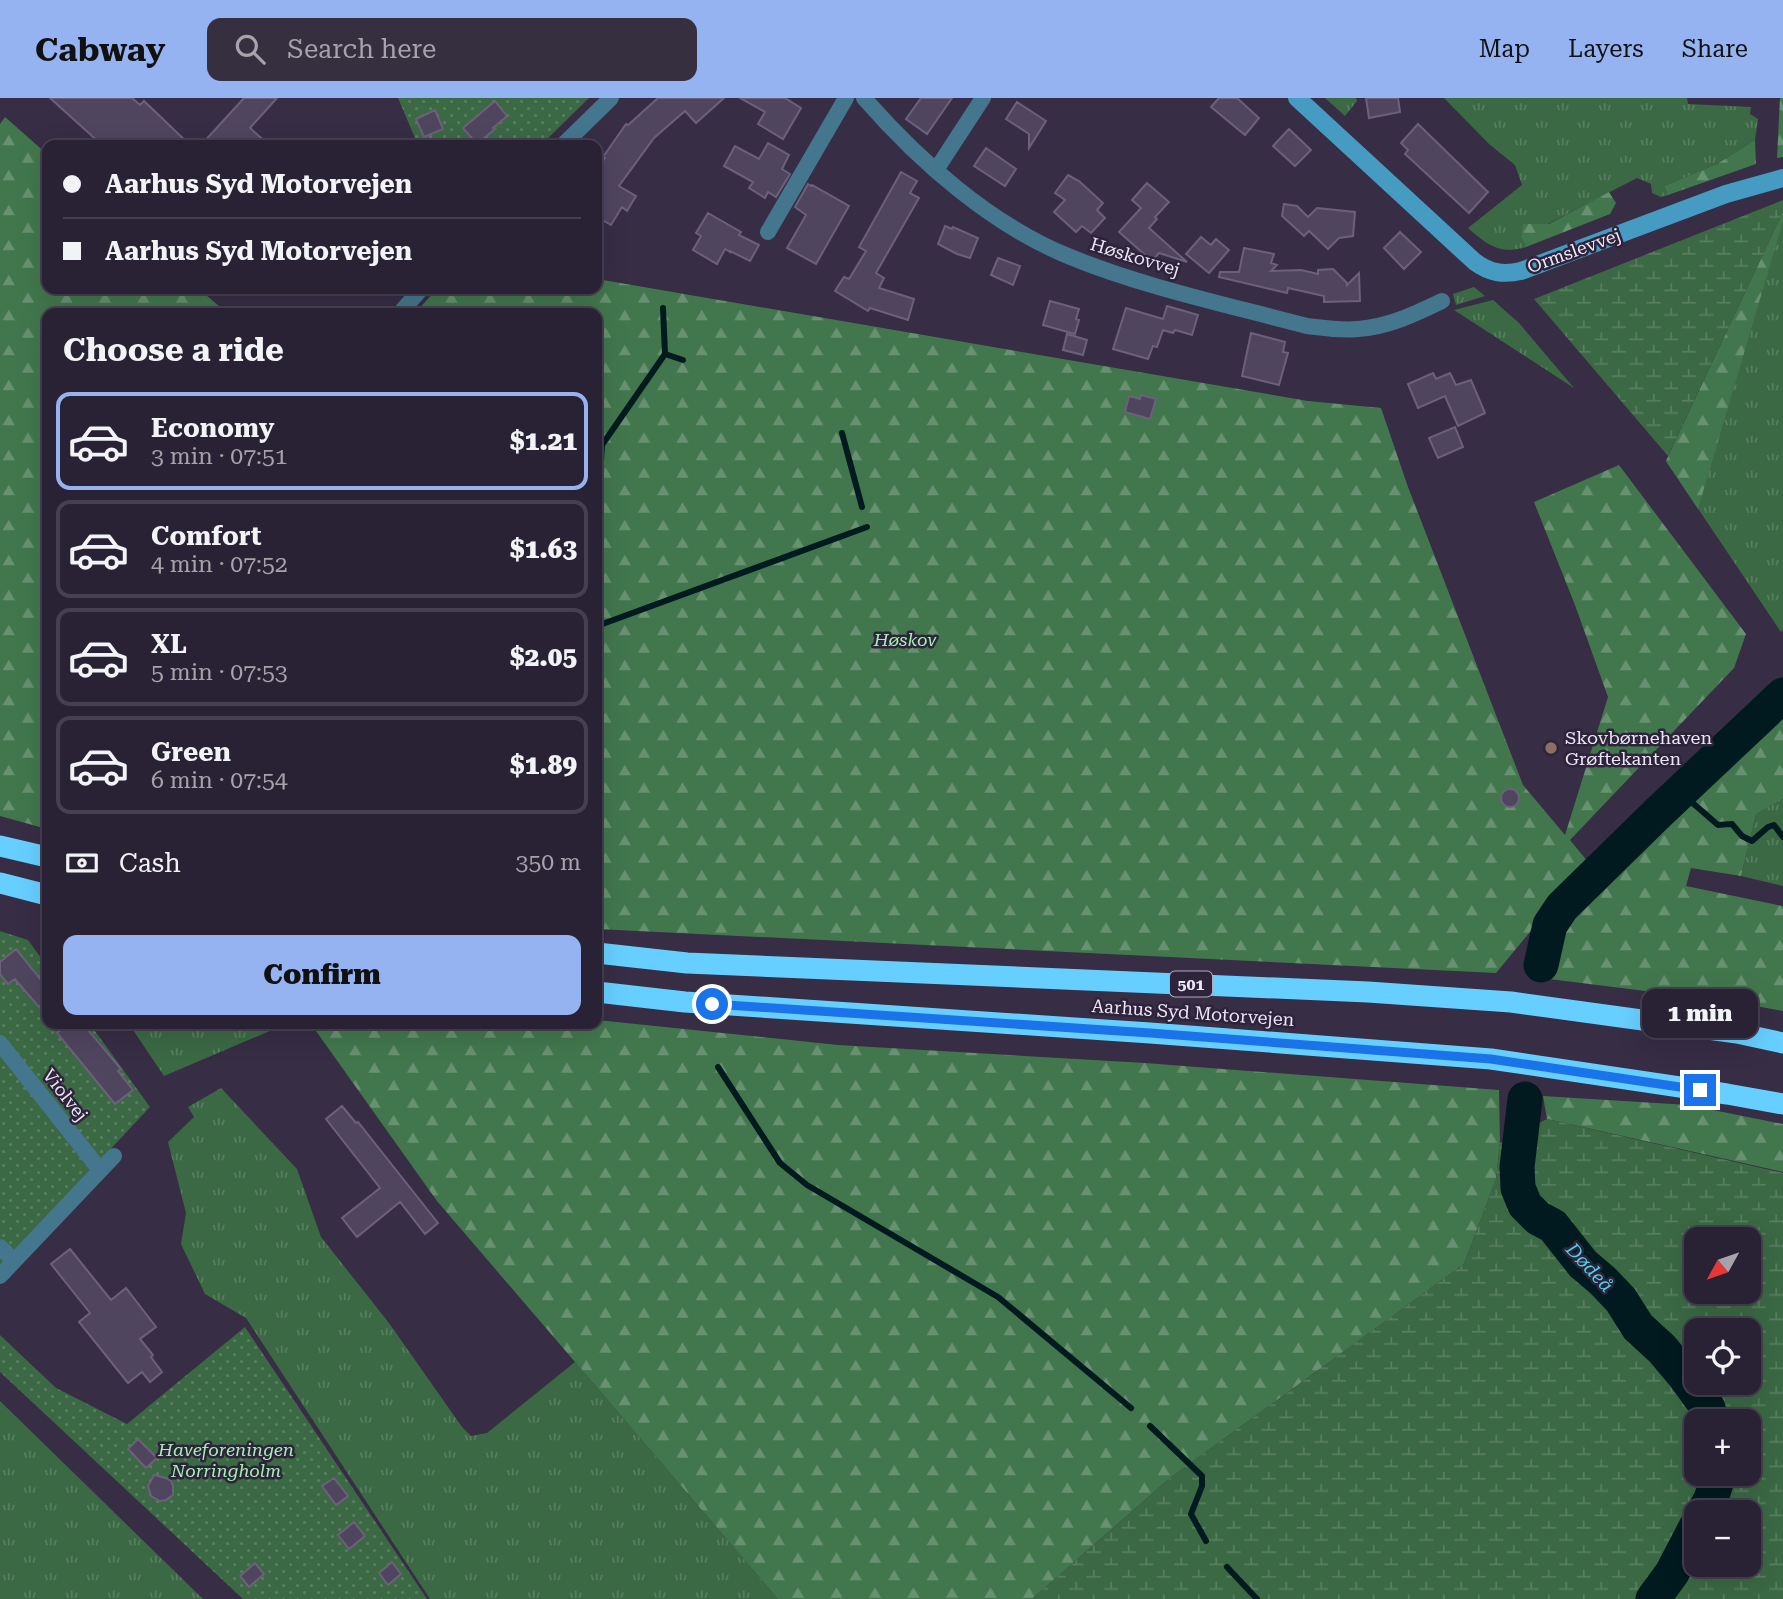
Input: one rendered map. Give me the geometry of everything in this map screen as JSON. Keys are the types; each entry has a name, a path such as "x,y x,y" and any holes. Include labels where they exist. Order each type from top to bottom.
{"highway":[{"path":"0,846 42,856"},
{"path":"0,883 42,894"},
{"name":"Aarhus Syd Motorvejen","path":"602,954 687,963 1354,992 1511,1002 1737,1033 1783,1043"},
{"name":"Aarhus Syd Motorvejen","path":"602,993 684,1002 1491,1059 1783,1104"}],"street":[{"path":"568,140 611,98"},
{"path":"768,232 846,98"},
{"name":"Høskovvej","path":"864,98 888,126 972,200 1010,226 1066,255 1126,278 1307,326 1356,330 1406,318 1442,302"},
{"path":"936,170 983,98"},
{"name":"Ormslevvej","path":"1297,98 1475,262 1500,274 1521,271 1726,194 1783,177"},
{"path":"405,308 417,294"},
{"name":"Violvej","path":"0,1043 100,1170"},
{"path":"0,1276 114,1156"},
{"path":"0,1247 14,1261"}],"green space":[{"path":"398,98 589,98 546,140 416,140"},
{"path":"1325,98 1356,98 1357,101 1345,116"},
{"path":"1444,98 1687,98 1688,104 1751,107 1750,114 1758,119 1755,140 1717,164 1664,186 1668,195 1661,197 1652,193 1651,184 1637,178 1548,224 1524,224 1521,237 1526,247 1509,250 1488,244 1468,228 1522,185 1515,165 1489,144"},
{"path":"1780,98 1783,98 1783,157 1777,158"},
{"path":"1725,113 1734,113 1733,140 1723,140"},
{"path":"5,117 42,150 42,294 205,294 221,308 42,308 42,828 0,816 0,124"},
{"path":"1755,140 1756,164 1668,195 1664,186 1717,164"},
{"path":"1609,192 1616,203 1610,214 1526,247 1521,237 1523,224 1549,224"},
{"path":"1783,200 1783,212 1668,456 1534,299"},
{"path":"1783,212 1783,630 1781,632 1666,461"},
{"path":"1783,212 1783,221 1698,509 1666,461"},
{"name":"Høskov","path":"602,280 1308,401 1381,408 1408,487 1523,785 1565,835 1608,697 1534,502 1619,465 1746,634 1734,668 1570,840 1588,862 1496,973 602,929 602,308 420,308 432,294 602,294"},
{"path":"1474,287 1485,296 1456,305 1453,294"},
{"path":"1493,300 1519,323 1574,388 1454,310"},
{"path":"1783,708 1783,799 1756,814 1741,876 1691,868 1686,886 1783,906 1783,1011 1734,1002 1549,979 1552,944 1618,870"},
{"path":"1783,799 1783,886 1741,876 1756,814"},
{"path":"0,931 28,940 42,959 42,1029 94,1029 150,1107 0,1267"},
{"path":"602,1021 838,1045 1145,1063 1499,1090 1500,1143 1496,1179 1464,1264 1170,1478 1032,1599 778,1599 437,1201 315,1029 602,1029"},
{"path":"132,1029 274,1029 164,1076"},
{"path":"221,1088 297,1169 321,1237 389,1323 471,1436 487,1433 575,1362 778,1599 430,1599 246,1318 205,1294 181,1244 186,1213 168,1142 194,1117 188,1107"},
{"path":"1543,1096 1688,1105 1783,1124 1783,1172 1547,1119"},
{"path":"1547,1119 1783,1173 1783,1599 1032,1599 1170,1478 1464,1264 1496,1179 1500,1143"},
{"name":"Haveforeningen Norringholm","path":"245,1327 427,1599 243,1599 0,1372 0,1335 56,1388 127,1424"},
{"path":"0,1401 203,1599 0,1599"}],"building":[{"path":"50,98 132,98 140,105 144,101 185,140 96,140"},
{"path":"244,98 277,98 250,128 263,140 206,140"},
{"path":"658,98 724,98 696,123 685,111 654,138 619,186 636,196 627,211 622,207 611,225 602,220 602,162 605,158 603,157 626,124"},
{"path":"740,98 785,98 801,108 783,139 758,124 765,112"},
{"path":"921,98 952,98 927,134 906,119"},
{"path":"1219,98 1237,98 1259,118 1245,135 1211,107"},
{"path":"1366,98 1398,98 1400,112 1369,118"},
{"path":"495,101 507,116 482,140 474,140 463,128"},
{"path":"1017,102 1046,121 1029,148 1029,134 1006,119"},
{"path":"435,110 443,129 424,137 416,119"},
{"path":"1418,124 1488,192 1469,213 1405,154 1408,150 1401,143"},
{"path":"1289,129 1311,150 1295,166 1273,146"},
{"path":"768,143 789,155 782,169 790,174 776,197 768,192 765,198 749,188 753,182 724,166 735,146 759,159"},
{"path":"986,148 1016,169 1005,186 974,166"},
{"path":"901,172 917,181 910,193 919,198 876,273 884,278 879,288 914,299 908,320 870,308 868,311 835,291 844,277 849,279 866,251 859,247"},
{"path":"1068,175 1079,181 1103,203 1097,210 1105,218 1091,233 1082,226 1076,232 1054,212 1065,200 1055,193"},
{"path":"1147,183 1169,202 1149,228 1187,262 1159,253 1152,261 1119,232 1141,208 1132,200"},
{"path":"808,184 849,206 816,264 787,248 806,215 795,207"},
{"path":"1284,204 1297,206 1308,217 1317,208 1355,212 1353,236 1339,238 1328,249 1309,231 1304,236 1282,216"},
{"path":"708,213 741,232 739,235 759,245 750,261 725,249 717,264 693,250 701,236 696,233"},
{"path":"945,226 978,238 970,258 938,244"},
{"path":"1400,232 1421,252 1404,269 1384,248"},
{"path":"1201,237 1211,245 1216,239 1229,250 1209,273 1186,254"},
{"path":"1244,248 1274,254 1271,263 1277,265 1271,271 1301,270 1318,274 1318,270 1333,269 1347,285 1359,273 1360,301 1324,302 1324,296 1288,288 1287,293 1219,277 1220,272 1239,272"},
{"path":"998,258 1020,266 1013,285 991,275"},
{"path":"1050,301 1079,309 1075,334 1043,325"},
{"path":"1167,306 1198,315 1192,335 1163,330 1157,347 1153,346 1148,359 1113,349 1126,308 1163,319"},
{"path":"1251,333 1285,342 1283,352 1288,353 1279,385 1242,376"},
{"path":"1067,334 1087,340 1083,355 1063,350"},
{"path":"1433,373 1436,379 1450,373 1456,385 1471,380 1485,413 1458,426 1445,396 1418,408 1408,384"},
{"path":"1141,395 1156,399 1150,419 1125,412 1129,396 1140,399"},
{"path":"1455,427 1463,447 1438,458 1429,438"},
{"path":"1506,789 1514,789 1519,798 1517,805 1506,807 1501,802 1501,794"},
{"path":"16,949 42,979 42,1004 39,1007 15,979 8,984 0,974 0,962"},
{"path":"62,1029 87,1029 121,1069 118,1071 133,1090 115,1104 57,1033"},
{"path":"342,1106 356,1123 358,1122 438,1223 425,1234 400,1202 357,1237 342,1218 380,1188 326,1119"},
{"path":"70,1249 111,1300 126,1288 156,1327 140,1339 162,1372 150,1382 142,1372 128,1383 79,1322 90,1313 51,1264"},
{"path":"138,1439 157,1458 146,1468 128,1449"},
{"path":"154,1475 171,1481 173,1495 166,1500 160,1501 151,1496 148,1486"},
{"path":"334,1478 348,1496 336,1505 322,1486"},
{"path":"354,1522 365,1536 349,1549 338,1535"},
{"path":"392,1562 401,1574 388,1585 379,1573"},
{"path":"255,1563 264,1574 249,1587 240,1576"}],"waterway":[{"path":"602,445 665,354 663,308"},
{"path":"665,354 683,360"},
{"path":"842,433 862,507"},
{"path":"602,624 867,527"},
{"name":"Dødeå","path":"1541,965 1550,925 1562,907 1783,695"},
{"path":"1680,792 1718,825 1732,824 1742,836 1752,841 1774,825 1783,837"},
{"path":"718,1067 780,1163 807,1185 998,1297 1131,1408"},
{"name":"Dødeå","path":"1525,1099 1517,1167 1518,1188 1525,1205 1538,1218 1553,1226 1583,1264 1621,1300 1638,1327 1662,1349 1708,1409"},
{"path":"1150,1426 1202,1476 1202,1486 1191,1514 1206,1541"},
{"name":"Dødeå","path":"1710,1500 1715,1486"},
{"name":"Dødeå","path":"1653,1599 1672,1573 1684,1550"},
{"path":"1227,1567 1257,1599"}],"place":[{"name":"Skovbørnehaven Grøftekanten","path":"1551,748"}],"route":[{"path":"712,1004 1491,1059 1700,1090"}]}
